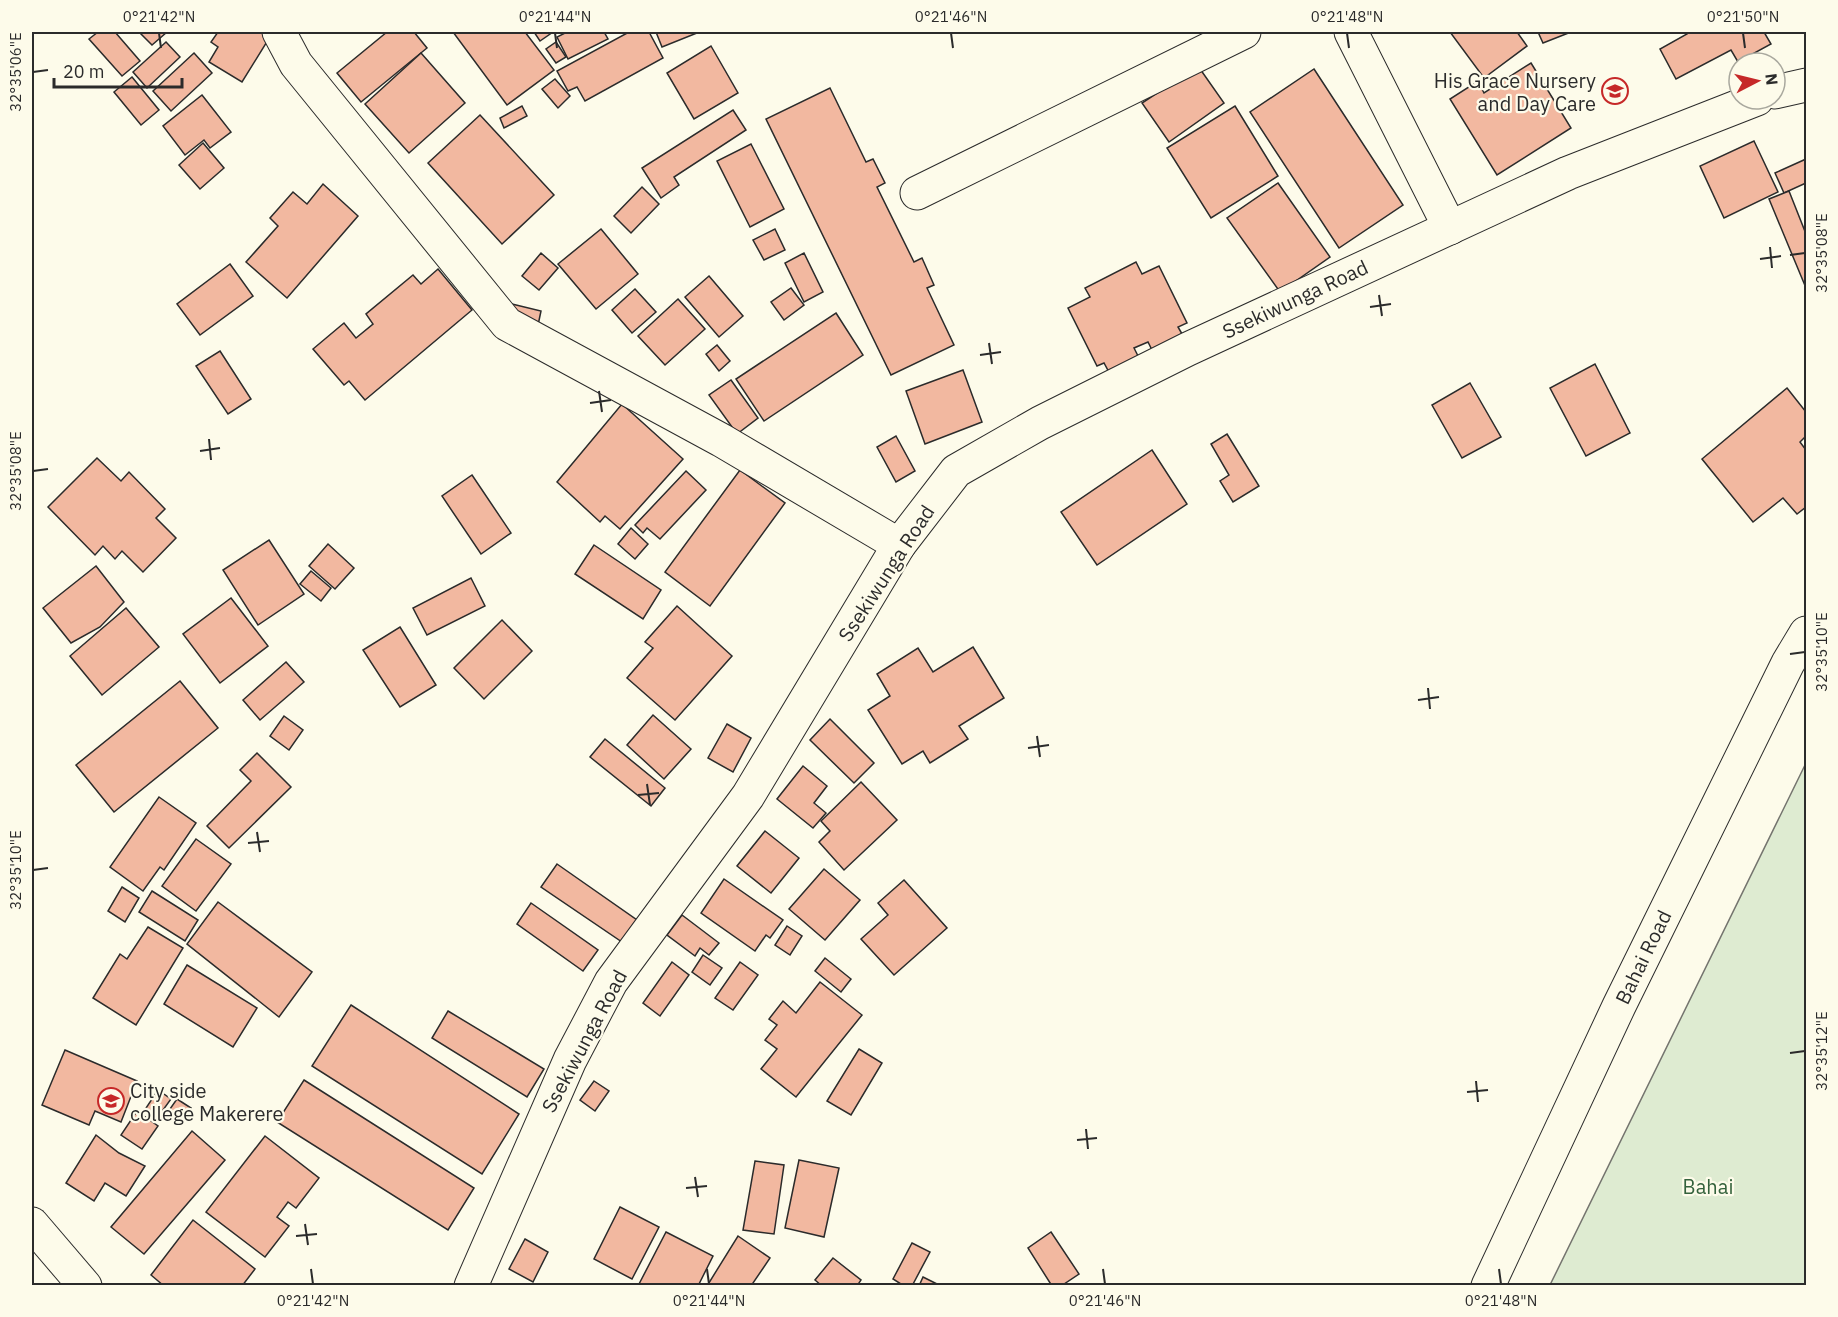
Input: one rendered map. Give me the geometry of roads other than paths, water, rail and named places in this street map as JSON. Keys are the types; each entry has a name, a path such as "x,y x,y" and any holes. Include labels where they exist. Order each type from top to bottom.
{"street":[{"path":"279,32 296,64 507,324 721,440 899,545"},
{"path":"917,193 1244,32"},
{"path":"1351,32 1450,228"},
{"path":"1787,89 1806,85"},
{"name":"Ssekiwunga Road","path":"471,1286 570,1060 611,982 748,796 899,545 956,471 986,453 1188,349 1568,173 1727,111"},
{"name":"Bahai Road","path":"1488,1286 1624,996 1788,663 1806,633"},
{"path":"38,1244 85,1286"}],"place":[{"name":"His Grace Nursery and Day Care","path":"1615,91"},
{"name":"City side college Makerere","path":"111,1101"}],"park label":[{"name":"Bahai","path":"1708,1186"}]}
